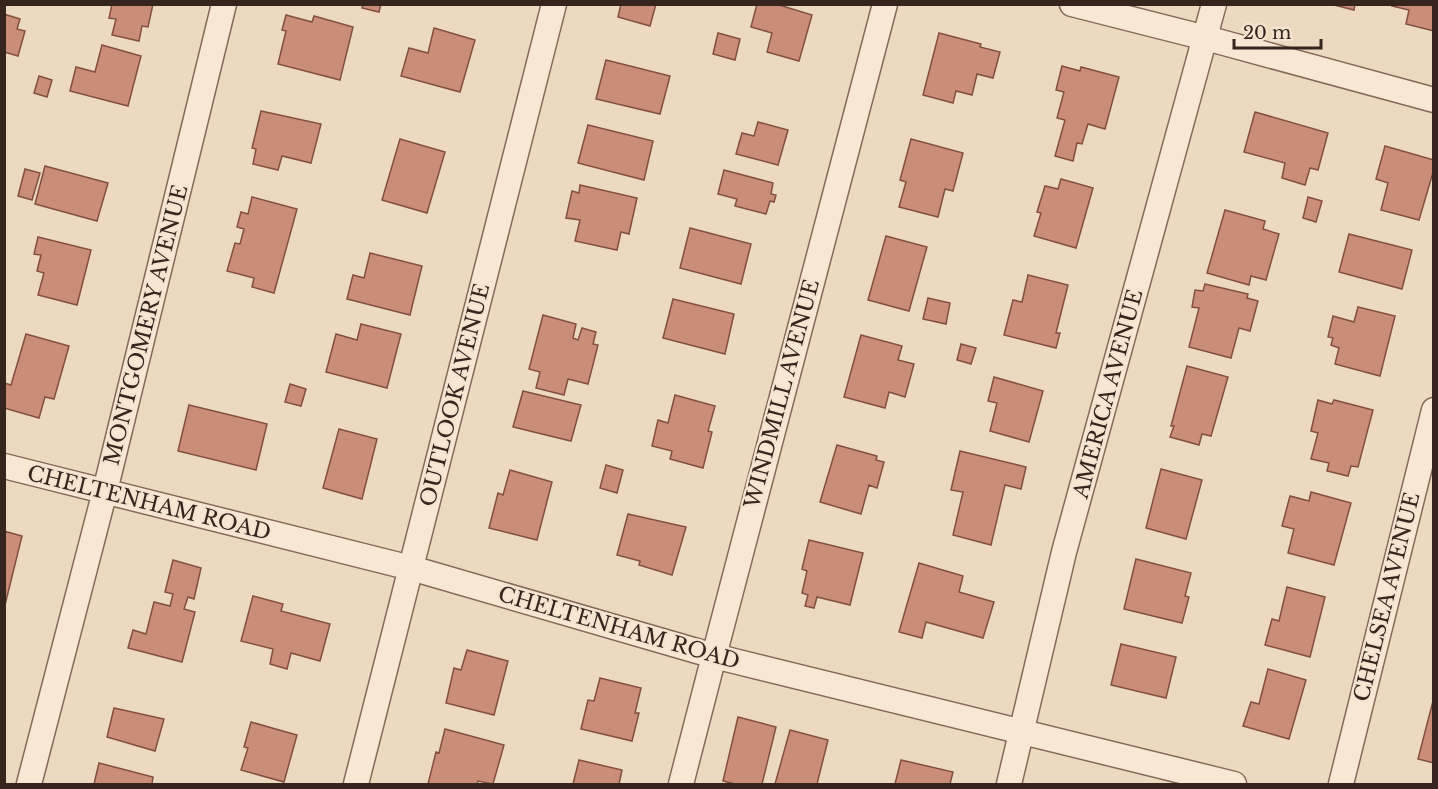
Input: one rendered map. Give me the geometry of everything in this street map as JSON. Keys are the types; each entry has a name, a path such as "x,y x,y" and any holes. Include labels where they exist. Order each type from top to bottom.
{"street":[{"name":"MONTGOMERY AVENUE","path":"28,784 105,491 224,4"},
{"name":"OUTLOOK AVENUE","path":"356,784 554,4"},
{"name":"WINDMILL AVENUE","path":"681,784 885,4"},
{"path":"1072,4 1434,100"},
{"name":"AMERICA AVENUE","path":"1010,784 1064,552 1214,4"},
{"name":"CHELSEA AVENUE","path":"1341,784 1434,410"},
{"name":"CHELTENHAM ROAD","path":"4,466 411,568 714,656 1234,784"}],"building":[{"path":"112,4 153,4 148,27 142,26 139,41 112,35 116,19 109,18"},
{"path":"363,4 381,4 379,12 362,8"},
{"path":"621,4 656,4 650,26 618,17"},
{"path":"757,4 776,4 812,15 799,61 767,52 772,33 751,27"},
{"path":"1330,4 1355,4 1354,10"},
{"path":"1393,4 1434,4 1434,31 1406,24 1409,10 1392,6"},
{"path":"4,14 20,19 17,29 25,31 18,56 4,52"},
{"path":"286,15 312,22 314,16 353,27 340,80 278,64 286,31 282,30"},
{"path":"434,28 475,40 460,92 401,76 409,48 428,53"},
{"path":"718,33 740,39 735,60 713,54"},
{"path":"939,33 981,44 980,47 1000,52 993,78 977,74 972,95 956,91 953,103 923,95"},
{"path":"102,45 141,56 128,106 70,91 76,67 95,72"},
{"path":"606,60 670,76 660,114 596,99"},
{"path":"1062,66 1080,71 1081,67 1119,77 1105,129 1088,124 1082,144 1077,143 1073,161 1055,156 1065,120 1057,118 1064,92 1056,90"},
{"path":"39,76 52,80 47,97 34,93"},
{"path":"261,111 321,124 311,163 282,156 278,170 253,164 256,149 252,148"},
{"path":"1255,112 1328,133 1318,170 1310,168 1305,185 1282,178 1285,163 1244,152"},
{"path":"758,122 788,130 778,165 736,154 742,133 754,136"},
{"path":"588,125 653,141 644,180 578,163"},
{"path":"400,139 445,152 427,213 382,200"},
{"path":"911,139 963,153 953,191 945,189 938,217 899,207 906,182 900,180"},
{"path":"1385,146 1434,160 1434,169 1419,220 1381,210 1388,183 1376,179"},
{"path":"45,166 108,183 97,221 35,204"},
{"path":"25,169 40,173 32,200 18,196"},
{"path":"724,170 773,183 771,194 776,195 774,202 770,201 766,214 735,206 737,199 718,194"},
{"path":"1061,179 1093,188 1076,248 1034,236 1041,213 1037,212 1045,186 1058,189"},
{"path":"580,185 637,198 629,234 621,232 617,250 575,241 580,220 566,218 572,191 579,193"},
{"path":"252,197 297,209 274,293 252,287 254,278 227,271 235,243 240,244 244,229 237,227 241,212 248,214"},
{"path":"1308,197 1322,201 1316,222 1303,218"},
{"path":"1225,210 1265,221 1263,229 1279,234 1266,280 1251,276 1249,285 1207,273"},
{"path":"690,228 751,244 741,284 680,268"},
{"path":"1349,234 1412,250 1402,289 1339,272"},
{"path":"886,236 927,247 909,311 868,300"},
{"path":"38,237 91,250 77,305 38,295 44,273 37,271 41,255 34,254"},
{"path":"370,253 422,266 410,315 347,299 353,275 364,278"},
{"path":"1028,275 1068,285 1056,333 1060,333 1056,348 1004,335 1013,300 1022,302"},
{"path":"1205,284 1248,294 1247,298 1258,301 1250,331 1239,328 1231,358 1189,347 1199,308 1192,307 1195,290 1203,291"},
{"path":"928,298 950,303 946,324 923,319"},
{"path":"673,299 734,314 725,354 663,338"},
{"path":"1358,307 1395,316 1380,376 1335,364 1339,348 1331,345 1333,338 1328,337 1333,316 1354,322"},
{"path":"543,315 576,324 573,338 578,340 582,328 596,332 593,344 598,345 588,384 568,379 564,395 536,388 540,372 529,369"},
{"path":"361,324 401,334 387,388 326,372 336,334 357,340"},
{"path":"26,334 69,346 54,399 45,397 39,418 4,408 4,383 11,385"},
{"path":"861,335 902,346 898,360 914,364 905,397 889,392 885,408 844,397"},
{"path":"961,344 976,348 971,364 957,360"},
{"path":"1187,366 1228,377 1211,436 1202,434 1199,445 1170,437"},
{"path":"994,377 1043,391 1029,442 990,431 997,403 988,401"},
{"path":"290,384 306,389 301,406 285,402"},
{"path":"523,391 581,405 571,441 513,427"},
{"path":"675,395 715,406 708,431 712,432 703,468 670,459 672,451 652,446 658,420 668,423"},
{"path":"1318,400 1332,404 1334,400 1373,410 1358,467 1351,466 1348,476 1327,471 1329,463 1311,459 1318,433 1311,431"},
{"path":"189,405 267,424 256,470 178,451"},
{"path":"339,429 377,439 362,499 323,488"},
{"path":"837,445 877,456 876,460 884,462 877,488 869,485 861,514 820,502"},
{"path":"960,451 1026,467 1021,489 1005,485 991,545 953,535 963,492 951,490"},
{"path":"606,465 623,470 617,493 600,488"},
{"path":"1161,469 1202,480 1186,539 1146,528"},
{"path":"510,470 552,482 537,540 489,528 498,493 503,495"},
{"path":"1311,492 1351,503 1334,565 1288,553 1294,529 1282,526 1290,496 1309,501"},
{"path":"628,514 686,527 672,575 639,565 640,561 617,555"},
{"path":"4,531 22,536 4,609"},
{"path":"809,540 863,553 850,605 817,597 814,608 805,606 808,595 802,593 807,571 802,569"},
{"path":"1136,559 1191,573 1185,596 1189,597 1182,623 1124,609"},
{"path":"173,560 201,568 194,599 188,597 184,609 195,612 182,662 128,648 133,630 146,634 154,602 170,606 173,594 165,592"},
{"path":"919,563 963,576 959,592 994,602 983,638 926,622 922,638 899,632"},
{"path":"1287,587 1325,597 1310,657 1265,645 1272,619 1279,621"},
{"path":"253,596 283,604 281,611 330,624 320,661 291,653 287,669 270,664 273,649 241,641"},
{"path":"1121,644 1176,657 1166,698 1111,685"},
{"path":"467,650 508,661 494,715 446,703 454,668 461,670"},
{"path":"1268,669 1306,680 1289,739 1243,726 1251,702 1259,704"},
{"path":"600,678 641,688 635,713 639,713 632,741 581,729 588,700 594,701"},
{"path":"1434,701 1434,763 1418,759"},
{"path":"114,708 164,719 155,751 107,737"},
{"path":"738,717 776,727 762,784 735,784 723,781"},
{"path":"251,722 297,735 284,782 241,770 248,748 244,747"},
{"path":"445,729 504,745 493,784 478,781 477,784 428,784 436,752 439,753"},
{"path":"790,730 828,740 817,784 775,784"},
{"path":"579,760 622,770 619,784 573,784"},
{"path":"901,760 953,772 950,784 895,784"},
{"path":"99,763 153,777 152,784 94,784"}]}
